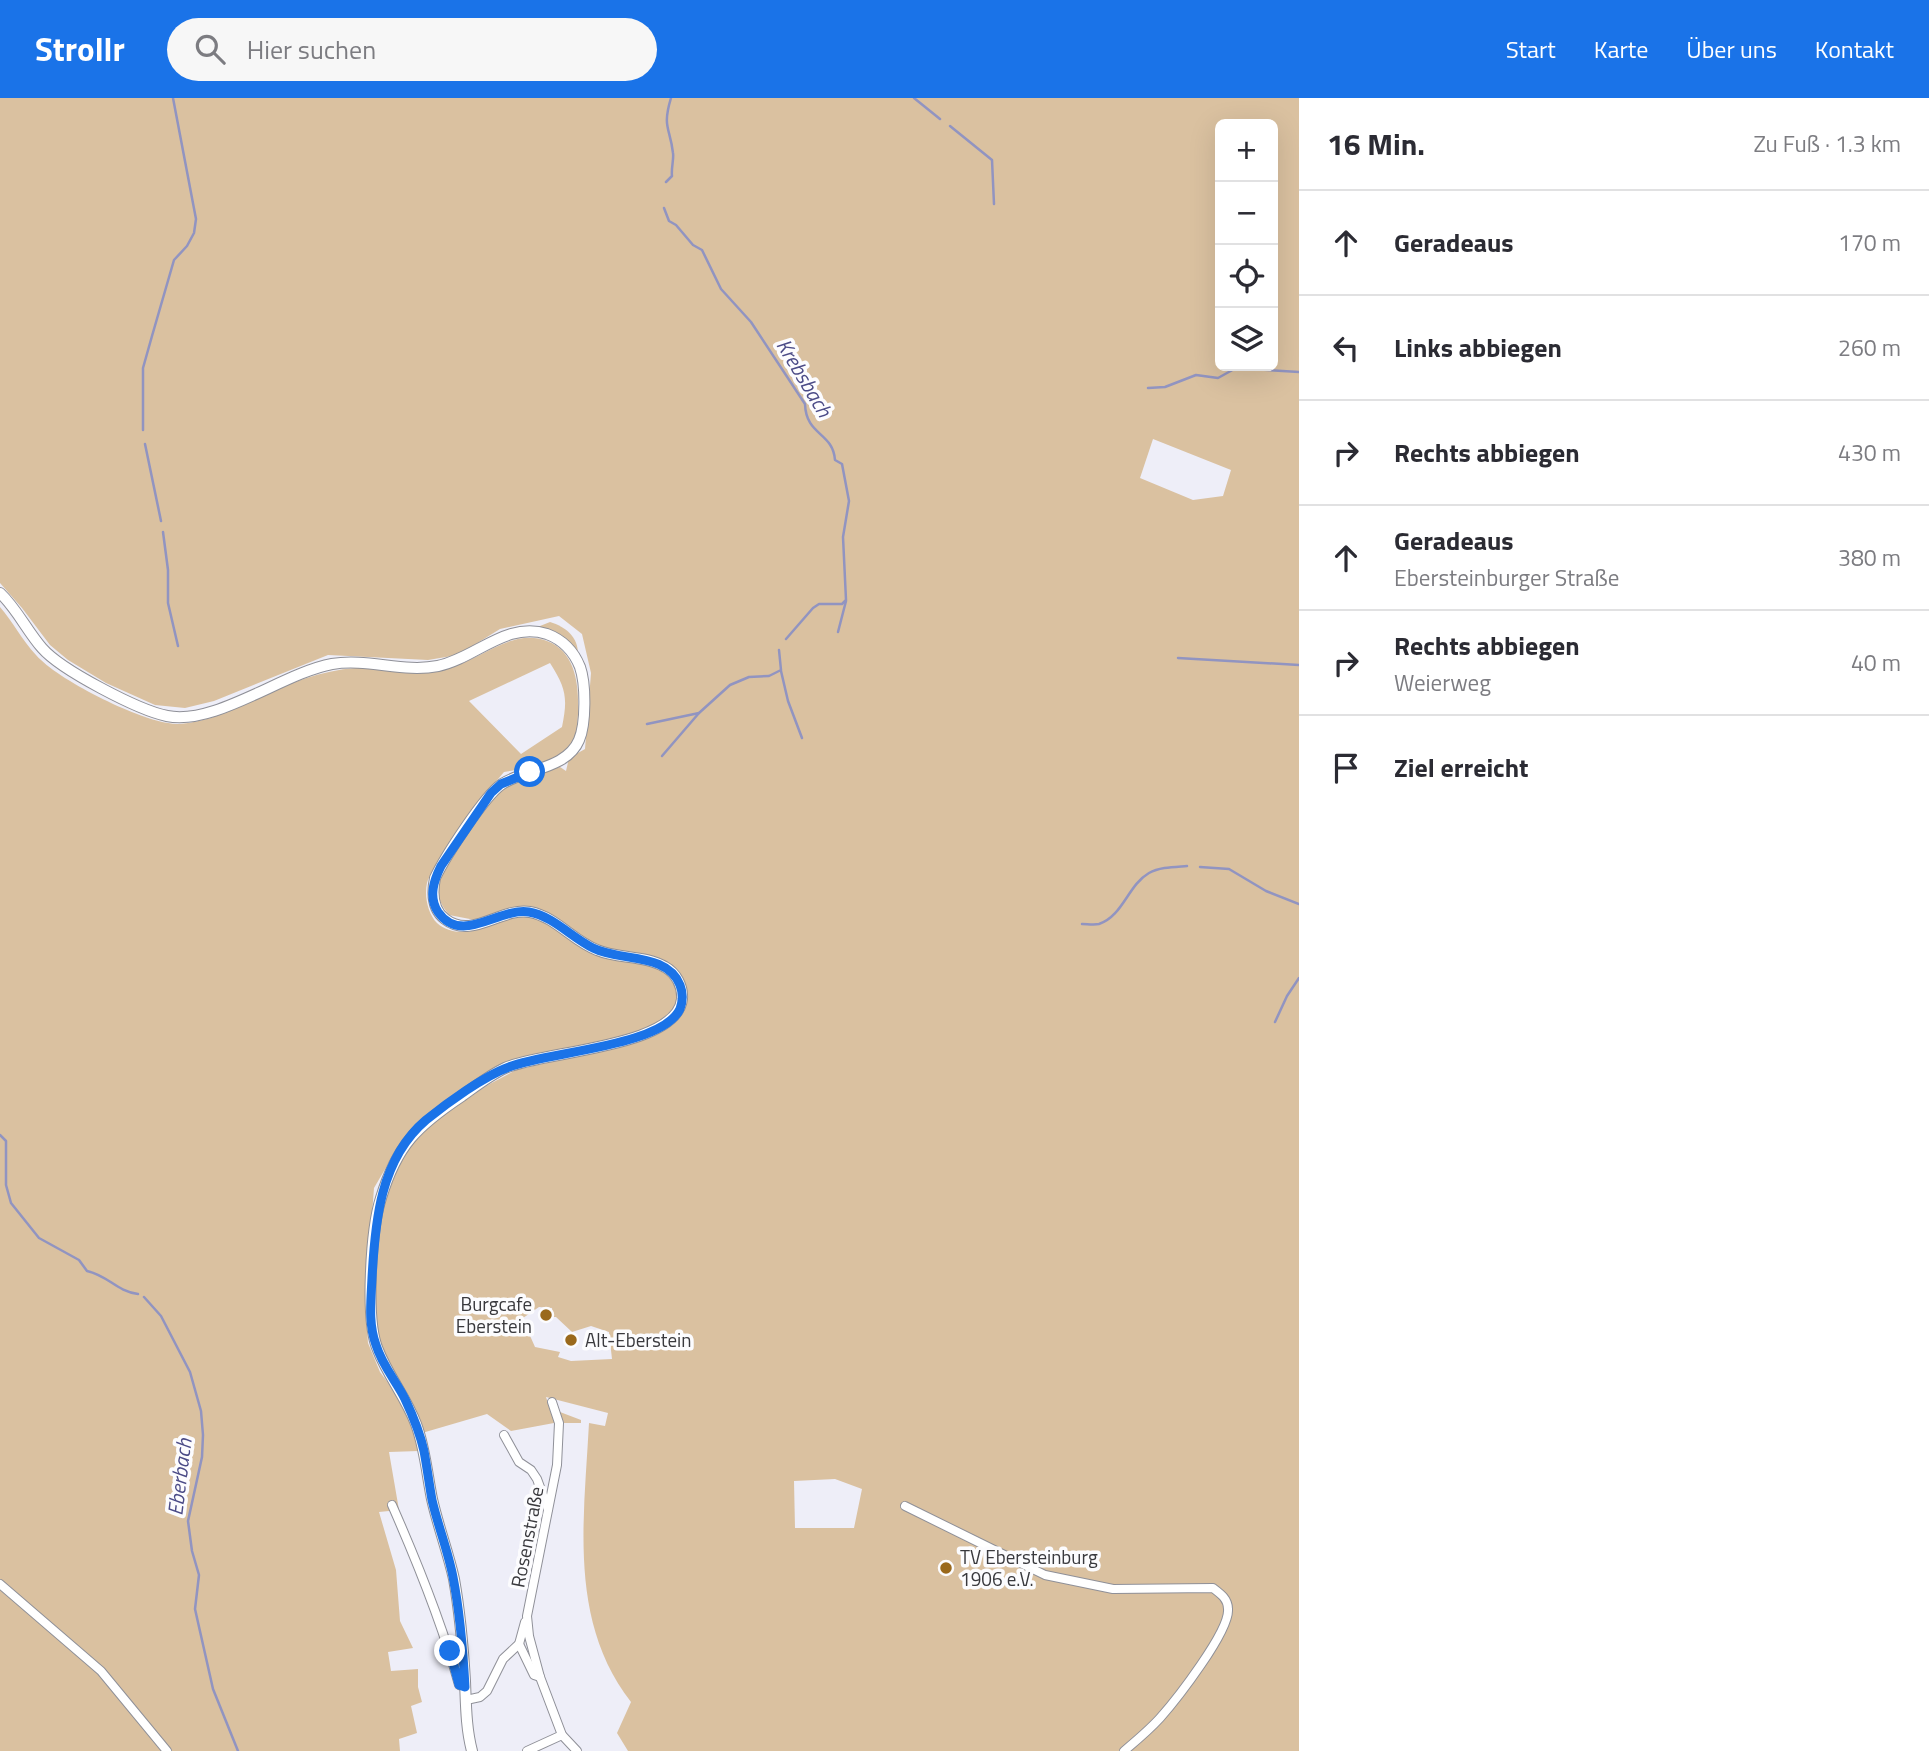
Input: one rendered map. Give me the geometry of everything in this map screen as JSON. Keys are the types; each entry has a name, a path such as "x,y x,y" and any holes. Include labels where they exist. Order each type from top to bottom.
{"street":[{"path":"0,593 54,660 80,677 167,716 197,715 332,664 367,662 437,666 452,662 485,644 516,632 528,631 555,637 571,650 578,661 583,677 584,703 579,741 565,757 512,778 491,793 438,872 433,890 435,908 448,922 467,926 517,911 538,914 597,950 665,967 679,982 682,1002 674,1018 657,1029 586,1051 506,1068 433,1114 419,1127 396,1159 382,1194 374,1231 370,1313 374,1339 416,1424 435,1512 448,1556 462,1635 467,1730 472,1751"},
{"name":"Rosenstraße","path":"552,1402 559,1423 558,1465 527,1616 529,1636 540,1677 562,1735 577,1751"},
{"path":"504,1435 519,1462 531,1470 537,1479 549,1511"},
{"path":"393,1505 417,1559 450,1651 459,1685 465,1687"},
{"path":"905,1506 1045,1575 1113,1589 1213,1588 1225,1597 1229,1611 1223,1629 1192,1677 1160,1717 1124,1751"},
{"path":"0,1584 101,1671 167,1751"},
{"path":"466,1700 480,1697 487,1691 503,1659 519,1644 527,1616"},
{"name":"Rosenstraße","path":"519,1644 534,1675 540,1677"},
{"path":"527,1751 562,1735"}],"shaded area":[{"path":"0,98 1299,98 1299,1751 628,1751 617,1733 631,1702 611,1671 597,1638 584,1568 583,1532 589,1423 605,1426 608,1413 546,1397 551,1412 560,1412 581,1420 581,1423 554,1423 511,1431 487,1414 422,1433 409,1396 389,1365 376,1336 374,1313 377,1230 384,1200 400,1162 421,1131 486,1086 516,1070 564,1059 489,1072 436,1107 402,1140 374,1188 365,1306 368,1343 380,1372 398,1396 413,1429 419,1451 389,1452 399,1510 379,1512 396,1570 400,1621 413,1648 388,1652 391,1671 418,1669 418,1687 422,1702 411,1706 417,1733 399,1739 400,1751 0,1751 0,607 36,655 61,675 118,706 154,720 174,724 211,718 300,680 337,670 373,667 449,668 522,638 534,638 557,646 570,662 577,682 578,714 575,738 565,752 549,761 504,772 470,814 431,874 426,893 431,915 441,926 457,932 478,929 475,920 449,915 443,907 437,890 441,873 476,819 499,791 545,771 560,767 566,771 569,758 585,749 591,673 582,634 559,616 500,629 458,655 428,660 328,655 214,701 185,708 155,705 106,683 68,660 50,645 0,583","holes":["1153,439 1231,470 1223,496 1193,500 1140,478","550,663 564,694 562,727 521,754 469,701","539,1307 552,1308 553,1317 572,1332 591,1326 609,1332 612,1359 571,1361 558,1357 560,1352 535,1347 527,1329 520,1330 523,1318","835,1479 862,1489 854,1528 795,1528 794,1481"]},
{"path":"550,622 570,634 576,643 578,654 535,628"}],"waterway":[{"path":"143,430 143,368 174,260 187,246 194,233 196,219 173,98"},
{"name":"Krebsbach","path":"666,182 672,176 672,144 667,122 671,98"},
{"path":"914,98 940,119"},
{"path":"950,126 992,160 994,204"},
{"name":"Krebsbach","path":"664,208 669,221 676,225 693,245 702,250 721,289 751,322 805,404 810,422 830,444 835,460 842,464 849,501 843,537 846,600 842,604 819,604 786,639"},
{"path":"1148,388 1165,387 1196,375 1218,378 1236,368 1299,372"},
{"path":"145,444 161,521"},
{"path":"163,532 168,570 168,603 178,646"},
{"path":"838,632 846,601"},
{"name":"Krebsbach","path":"647,724 699,713 730,685 749,677 769,676 781,670 779,650"},
{"path":"1178,658 1299,665"},
{"path":"781,671 788,701 802,738"},
{"path":"662,756 699,713"},
{"path":"1082,924 1099,924 1107,920 1149,873 1162,868 1187,866"},
{"path":"1200,867 1229,869 1266,891 1299,904"},
{"path":"1275,1022 1299,978"},
{"name":"Eberbach","path":"0,1135 6,1141 6,1185 11,1203 39,1238 79,1260 87,1271 124,1290 138,1294"},
{"name":"Eberbach","path":"144,1297 161,1316 190,1372 201,1411 202,1457 188,1521 199,1575 195,1609 213,1689 238,1751"}],"place":[{"name":"Burgcafe Eberstein","path":"546,1315"},
{"name":"Alt-Eberstein","path":"571,1340"},
{"name":"TV Ebersteinburg 1906 e.V.","path":"946,1568"}],"route":[{"path":"450,1651 459,1685 465,1687 462,1635 453,1578 435,1512 424,1453 416,1424 376,1347 372,1331 370,1313 374,1231 382,1194 396,1159 419,1127 433,1114 493,1075 520,1063 586,1051 657,1029 674,1018 682,1002 679,982 665,967 597,950 538,914 517,911 479,924 458,926 448,922 435,908 435,878 491,793 512,778 530,772"}]}
